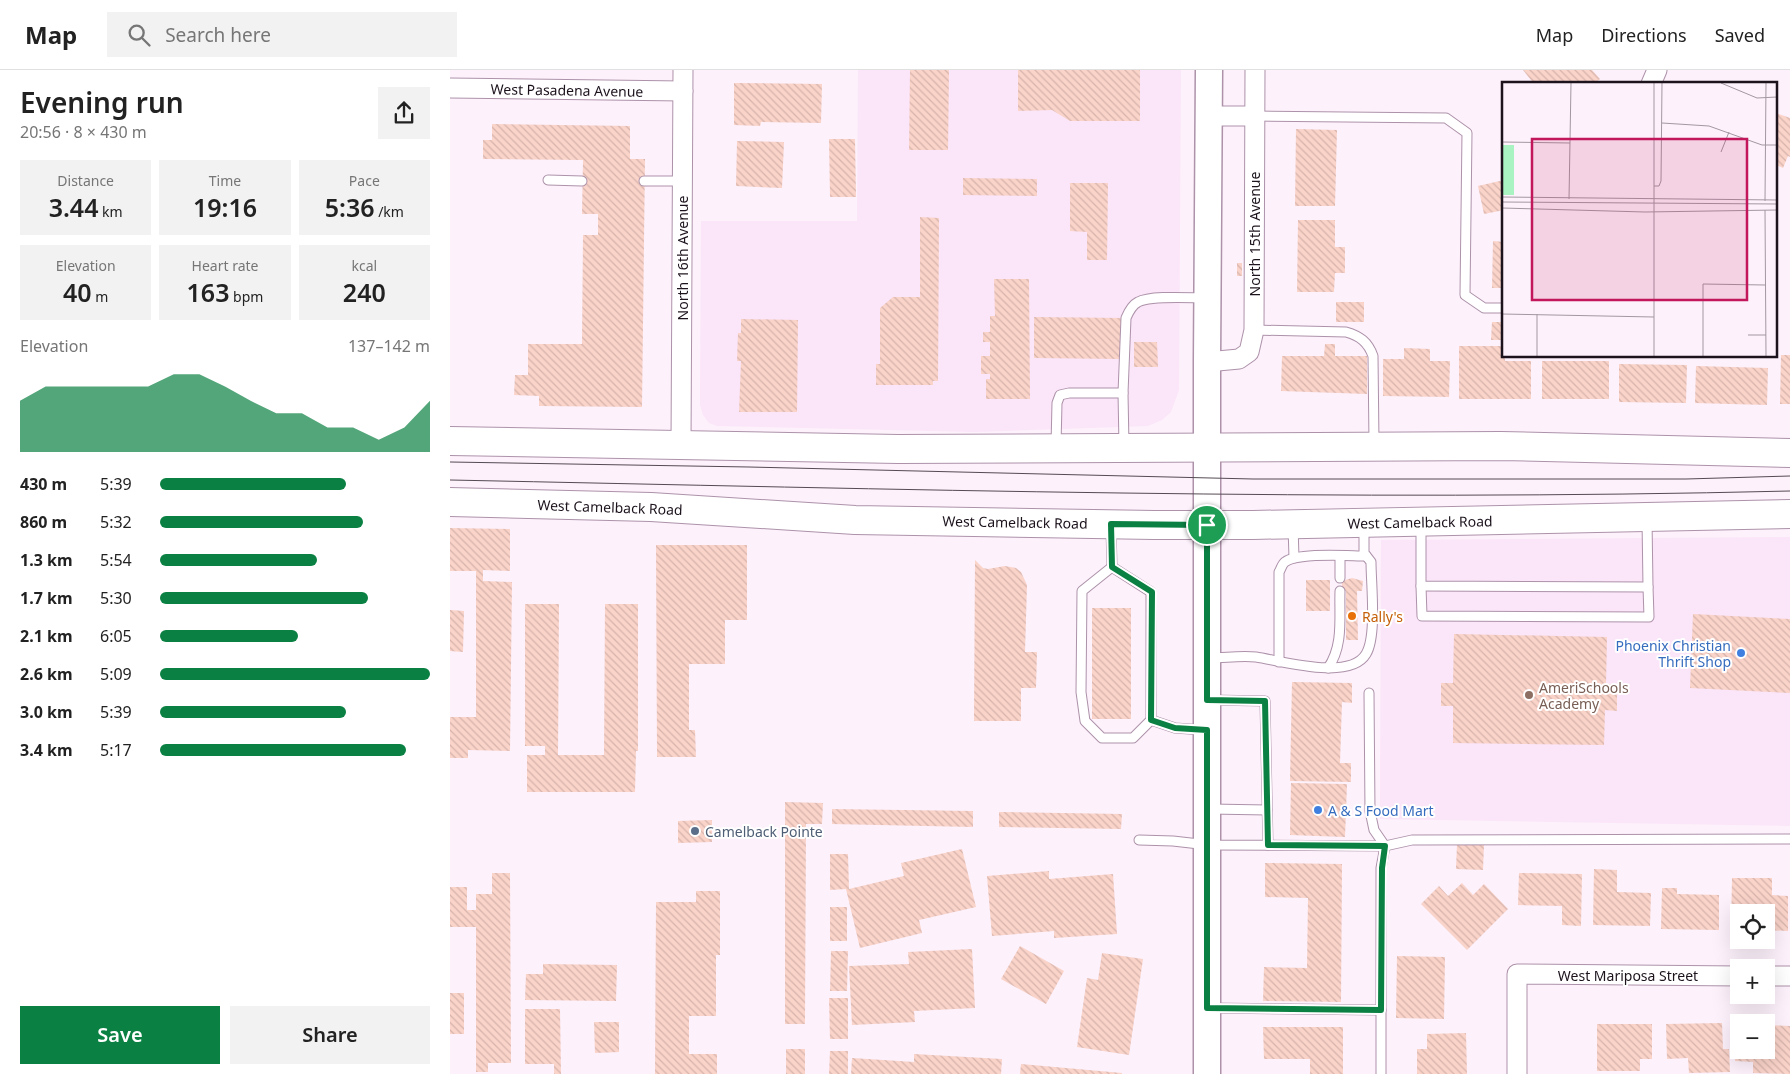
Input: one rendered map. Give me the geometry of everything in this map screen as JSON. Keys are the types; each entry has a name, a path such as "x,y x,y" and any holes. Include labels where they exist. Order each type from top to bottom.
{"main road":[{"path":"450,441 890,448 1501,446 1790,453"},
{"name":"West Camelback Road","path":"450,502 651,507 856,520 1207,525 1790,514"}],"street":[{"name":"North 16th Avenue","path":"681,446 683,70"},
{"path":"1207,1074 1207,298 1209,70"},
{"name":"North 15th Avenue","path":"1207,362 1239,359 1249,352 1254,330 1255,70"},
{"path":"1652,82 1656,70"},
{"name":"West Pasadena Avenue","path":"450,88 683,91"},
{"path":"1208,116 1254,116"},
{"name":"West Mariposa Street","path":"1516,1074 1517,974 1730,976"},
{"path":"1775,976 1790,976"}],"lane":[{"path":"1254,116 1446,118 1467,133 1465,295 1484,308 1502,308"},
{"path":"548,180 582,181"},
{"path":"644,181 682,181"},
{"path":"1124,447 1123,393 1126,318 1130,309 1137,302 1147,298 1207,298"},
{"path":"1254,330 1346,332 1357,335 1365,341 1373,356 1374,446"},
{"path":"1056,447 1057,403 1060,395 1068,392 1123,393"},
{"path":"1421,522 1422,616 1648,617 1647,518"},
{"path":"1207,658 1254,657 1328,668 1346,668 1357,663 1366,654 1372,640 1371,562 1364,553 1364,523"},
{"path":"1111,524 1112,567"},
{"path":"1293,524 1294,558"},
{"path":"1279,662 1279,572 1284,563 1294,558 1308,556 1366,556"},
{"path":"1340,556 1340,578"},
{"path":"1112,567 1152,592 1151,720 1133,738 1102,738 1085,721 1081,692 1082,591 1112,567"},
{"path":"1421,586 1648,587"},
{"path":"1328,668 1334,660 1339,644 1340,591"},
{"path":"1369,693 1370,811 1374,830 1385,846 1382,868 1381,1074"},
{"path":"1207,700 1265,701 1268,845"},
{"path":"1151,720 1175,728 1207,730"},
{"path":"1208,809 1267,810"},
{"path":"1139,840 1208,845 1385,846 1412,840 1790,839"},
{"path":"1207,1008 1381,1010"}],"shaded area":[{"path":"858,70 1181,70 1179,390 1171,412 1162,420 1148,426 975,432 717,426 709,423 703,415 700,405 701,221 857,221"},
{"path":"1790,537 1790,826 1380,819 1381,540"}],"building":[{"path":"910,70 949,70 948,150 909,150"},
{"path":"1018,70 1140,70 1140,121 1070,121 1052,110 1018,111"},
{"path":"1523,70 1592,70 1600,79 1596,82 1532,82"},
{"path":"734,83 822,84 821,123 761,122 760,126 734,125"},
{"path":"1778,114 1790,118 1790,157 1788,156 1783,168 1778,166"},
{"path":"492,124 630,126 630,159 645,159 642,407 539,406 539,396 514,395 515,375 528,375 528,344 582,344 583,235 598,235 598,214 582,214 583,160 483,159 483,140 492,140"},
{"path":"1296,129 1337,130 1335,206 1295,206"},
{"path":"829,139 855,139 856,197 830,197"},
{"path":"737,141 784,142 782,188 736,186"},
{"path":"963,178 1037,179 1037,196 963,195"},
{"path":"1502,180 1502,210 1484,214 1478,186"},
{"path":"1070,183 1108,183 1107,260 1087,260 1087,232 1070,231"},
{"path":"920,217 939,218 938,381 933,381 933,385 876,385 876,364 880,364 880,308 893,297 920,297"},
{"path":"1298,220 1335,220 1335,247 1345,247 1345,273 1335,273 1334,292 1297,292"},
{"path":"1493,241 1502,242 1502,288 1492,288"},
{"path":"1237,263 1242,263 1242,276 1237,276"},
{"path":"994,279 1029,279 1030,399 986,399 986,379 990,379 990,374 981,374 981,356 990,356 990,342 983,342 983,332 990,332 990,316 995,316"},
{"path":"1336,302 1364,302 1364,322 1336,322"},
{"path":"1034,317 1121,318 1120,359 1034,358"},
{"path":"741,319 798,320 797,412 739,412 741,361 737,361 738,333 741,333"},
{"path":"1492,322 1502,322 1502,340 1491,340"},
{"path":"1134,342 1157,342 1158,367 1134,367"},
{"path":"1325,344 1335,344 1335,356 1367,356 1367,394 1281,391 1282,356 1324,356"},
{"path":"1459,346 1502,346 1502,358 1505,358 1505,361 1531,361 1531,399 1459,399"},
{"path":"1404,348 1430,349 1430,361 1450,361 1449,397 1383,396 1383,359 1404,359"},
{"path":"1781,355 1790,355 1790,404 1780,404"},
{"path":"1542,361 1609,361 1609,399 1542,399"},
{"path":"1619,364 1687,365 1686,403 1619,402"},
{"path":"1696,366 1768,368 1767,405 1695,403"},
{"path":"450,528 510,529 510,571 483,570 483,581 512,582 510,751 468,750 468,758 450,758 450,717 476,717 476,571 450,571"},
{"path":"656,545 747,545 747,620 725,620 725,664 689,664 689,730 695,730 696,757 657,757"},
{"path":"975,560 983,568 988,569 1005,566 1016,568 1021,572 1027,585 1025,652 1037,652 1036,688 1021,688 1021,721 974,721"},
{"name":"Rally's","path":"1352,578 1363,581 1362,591 1357,591 1358,640 1346,640 1346,591 1342,591 1342,581"},
{"path":"1306,580 1330,580 1330,611 1306,611"},
{"path":"525,604 559,604 558,755 604,755 605,604 638,604 638,751 636,751 635,792 527,792 527,755 545,755 545,746 525,746"},
{"path":"1092,608 1131,608 1131,719 1092,719"},
{"path":"450,610 464,611 463,652 450,651"},
{"name":"Phoenix Christian Thrift Shop","path":"1693,614 1790,619 1790,693 1690,688"},
{"name":"AmeriSchools Academy","path":"1454,634 1607,637 1606,684 1617,684 1617,711 1605,710 1604,745 1453,743 1453,706 1441,706 1441,683 1453,683"},
{"path":"1292,682 1352,683 1352,703 1342,702 1340,763 1351,763 1351,782 1290,781"},
{"name":"A & S Food Mart","path":"1291,783 1347,784 1345,837 1290,835"},
{"path":"785,802 823,803 822,824 806,824 805,1024 785,1024"},
{"path":"832,809 973,811 973,827 832,824"},
{"path":"999,812 1122,814 1121,829 999,827"},
{"name":"Camelback Pointe","path":"712,820 712,842 678,843 678,821"},
{"path":"1457,844 1484,845 1483,870 1456,869"},
{"path":"962,849 976,907 919,920 922,933 860,948 846,889 830,890 830,854 848,854 849,889 904,876 901,863"},
{"path":"1265,863 1342,864 1341,1002 1263,1001 1264,967 1307,968 1308,898 1265,897"},
{"path":"1594,869 1617,870 1617,892 1651,893 1650,926 1593,925"},
{"path":"1049,871 1049,879 1113,874 1117,934 1054,938 1054,931 992,936 987,876"},
{"path":"492,873 510,873 511,1063 488,1063 488,1072 476,1072 476,927 450,927 450,887 467,887 467,910 476,910 476,894 492,894"},
{"path":"1519,873 1582,874 1581,926 1562,925 1562,906 1518,905"},
{"path":"1732,878 1772,878 1772,895 1788,896 1788,931 1775,930 1775,904 1732,904"},
{"path":"1462,883 1473,895 1484,884 1508,909 1467,950 1421,904 1439,886 1448,896"},
{"path":"1662,888 1677,888 1677,894 1719,895 1719,930 1661,929"},
{"path":"696,891 720,891 720,955 716,955 716,1016 689,1016 689,1054 717,1054 717,1074 655,1074 656,902 696,902"},
{"path":"830,907 847,907 847,941 830,941"},
{"path":"1020,946 1064,971 1046,1004 1001,979"},
{"path":"972,949 975,1008 914,1011 915,1022 852,1025 849,966 909,964 908,952"},
{"path":"831,951 848,951 847,991 830,991"},
{"path":"1102,953 1143,959 1129,1055 1077,1047 1087,978 1098,980"},
{"path":"1397,956 1445,957 1444,1019 1396,1018"},
{"path":"543,964 617,965 616,1001 525,1000 526,974 543,974"},
{"path":"450,993 464,993 464,1034 450,1034"},
{"path":"829,998 848,998 848,1039 830,1039"},
{"path":"525,1009 560,1009 561,1074 554,1074 554,1064 525,1064"},
{"path":"594,1022 619,1022 619,1052 595,1053"},
{"path":"1722,1023 1723,1049 1729,1049 1730,1072 1689,1073 1688,1058 1667,1059 1666,1024"},
{"path":"1597,1024 1652,1024 1652,1059 1640,1059 1640,1071 1597,1071"},
{"path":"1775,1025 1790,1026 1790,1074 1753,1073 1753,1062 1735,1061 1735,1059 1775,1059"},
{"path":"1263,1027 1343,1027 1343,1074 1310,1074 1310,1059 1264,1059"},
{"path":"1466,1033 1467,1074 1417,1074 1417,1049 1427,1049 1427,1034"},
{"path":"786,1049 805,1049 805,1074 786,1074"},
{"path":"830,1051 848,1051 848,1074 829,1074"},
{"path":"914,1054 1002,1059 1001,1074 851,1074 852,1058 914,1062"},
{"path":"1021,1064 1122,1073 1122,1074 1020,1074"}],"tram line":[{"path":"450,462 1253,479 1686,479 1790,476"},
{"path":"450,480 1288,495 1623,494 1790,491"}],"place":[{"name":"Rally's","path":"1352,616"},
{"name":"Phoenix Christian Thrift Shop","path":"1741,653"},
{"name":"AmeriSchools Academy","path":"1529,695"},
{"name":"A & S Food Mart","path":"1318,810"},
{"name":"Camelback Pointe","path":"695,831"}],"route":[{"path":"1111,524 1207,525 1207,700 1265,701 1268,845 1385,846 1382,868 1381,1010 1207,1008 1207,730 1175,728 1151,720 1152,592 1112,567 1111,524"}]}
